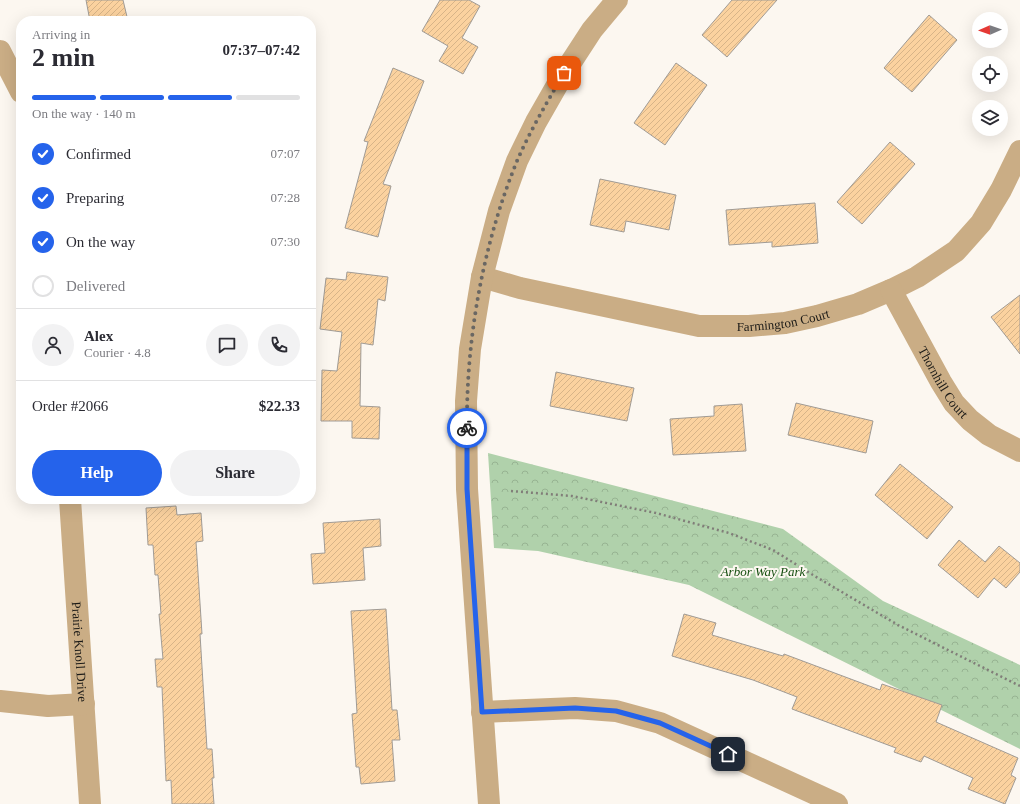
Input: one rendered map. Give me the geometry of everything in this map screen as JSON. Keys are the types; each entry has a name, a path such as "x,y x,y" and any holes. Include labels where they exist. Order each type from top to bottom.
{"street":[{"path":"489,804 467,489 466,401 470,349 482,277 499,211 517,161 536,122 564,73 592,30 617,0"},
{"path":"0,51 16,82"},
{"name":"Farmington Court","path":"482,277 527,290 699,326 749,326 785,323 858,304 917,277 956,251 981,223 1001,190 1020,151"},
{"name":"Thornhill Court","path":"891,290 941,382 954,402 970,420 989,435 1020,451"},
{"name":"Prairie Knoll Drive","path":"70,504 90,804"},
{"path":"0,701 48,706 84,704"},
{"path":"482,712 575,708 616,711 660,723 837,804"}],"path":[{"path":"511,491 572,496 656,513 743,538 773,550 898,625 1020,686"}],"green space":[{"name":"Arbor Way Park","path":"488,453 783,529 883,601 1020,665 1020,749 689,585 538,551 494,548"}],"building":[{"path":"86,0 123,0 127,16 89,16"},
{"path":"440,0 469,0 480,6 462,38 478,47 463,74 439,61 448,46 422,31"},
{"path":"732,0 777,0 727,57 702,35"},
{"path":"929,15 957,40 912,92 884,68"},
{"path":"676,63 707,85 665,145 634,123"},
{"path":"393,68 424,81 383,184 391,186 378,237 345,228 368,142 364,141"},
{"path":"890,142 915,164 862,224 837,202"},
{"path":"600,179 676,195 669,230 626,221 624,232 590,225"},
{"path":"815,203 818,243 772,247 772,242 729,245 726,210"},
{"path":"347,272 388,277 385,301 378,299 373,345 361,343 360,406 380,407 379,439 352,438 352,421 321,421 322,370 337,371 342,332 320,329 326,278 346,280"},
{"path":"1020,295 1020,354 991,317"},
{"path":"556,372 634,388 627,421 550,406"},
{"path":"796,403 873,421 866,453 788,435"},
{"path":"742,404 746,451 673,455 670,419 714,416 714,406"},
{"path":"900,464 953,507 927,539 875,495"},
{"path":"176,506 177,515 201,513 203,541 196,542 202,634 200,634 207,749 212,749 214,804 172,804 171,780 166,781 162,687 157,687 155,659 163,659 159,614 161,614 158,575 155,575 153,545 148,545 146,508"},
{"path":"380,519 381,546 363,548 365,580 313,584 311,554 325,553 323,523"},
{"path":"959,540 985,562 999,546 1020,563 1020,572 1006,588 994,578 978,598 938,565"},
{"path":"386,609 392,710 397,710 400,740 392,740 395,781 361,784 359,767 356,767 352,714 357,713 351,611"},
{"path":"684,614 716,623 712,635 783,656 784,654 880,690 882,684 942,705 936,722 1018,758 1011,775 1016,778 1005,804 968,789 973,778 924,756 921,762 894,752 896,748 792,709 797,697 753,680 672,656"}],"way so far":[{"path":"467,428 466,401 470,349 482,277 499,211 517,161 536,122 564,73"}],"route":[{"path":"467,428 467,489 482,712 575,708 616,711 660,723 728,754"}]}
